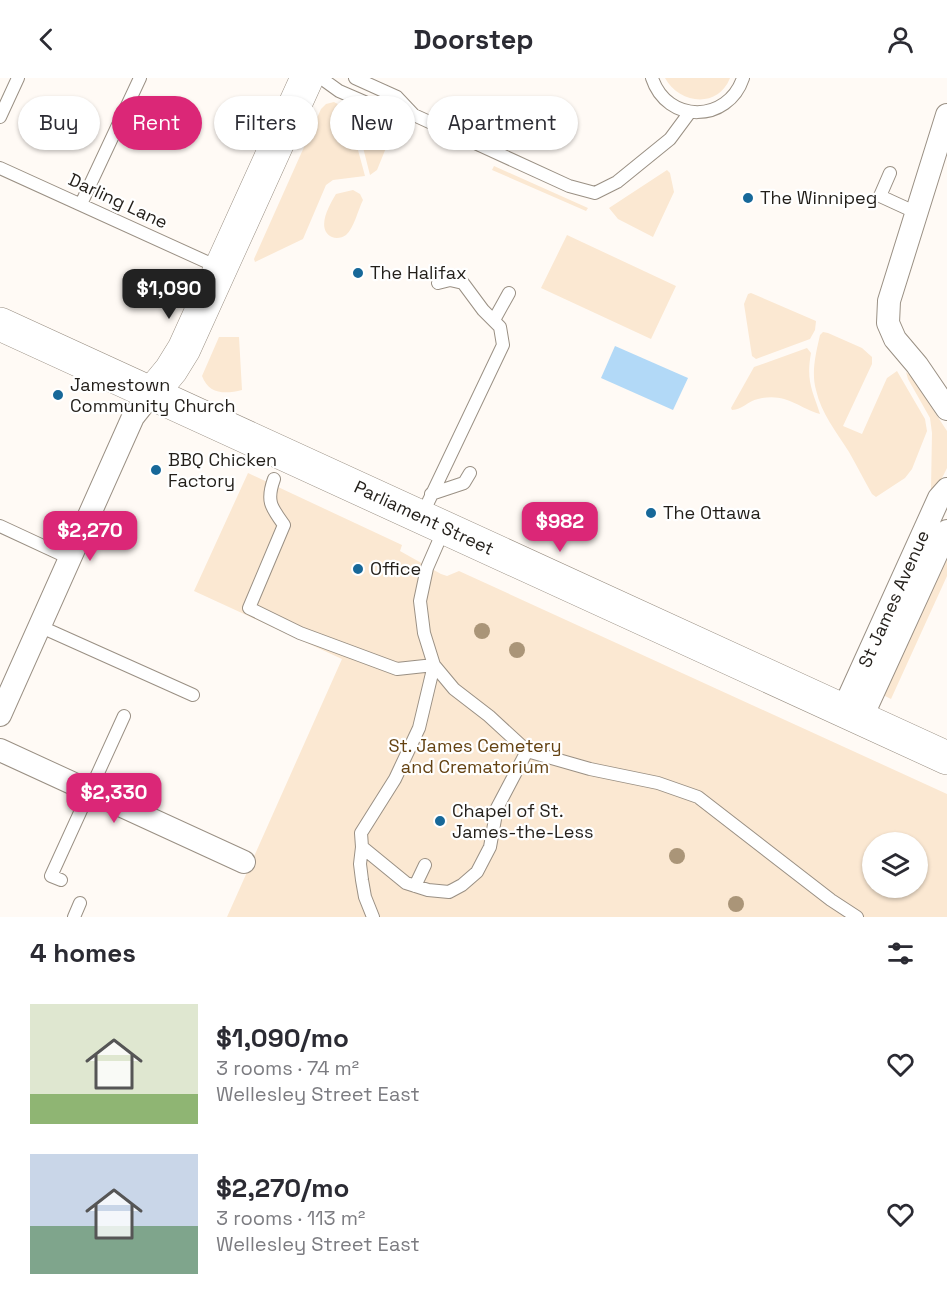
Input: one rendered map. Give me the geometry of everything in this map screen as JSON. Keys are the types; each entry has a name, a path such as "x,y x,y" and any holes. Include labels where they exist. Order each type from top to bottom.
{"main road":[{"path":"152,393 171,370 184,349 307,78"},
{"name":"Parliament Street","path":"0,324 152,393 432,513 852,715 947,758"}],"street":[{"path":"947,115 889,301 888,323 896,339 947,409"},
{"path":"0,715 133,417 152,393"},
{"name":"St James Avenue","path":"852,715 939,498 947,489"},
{"name":"St James Avenue","path":"852,715 947,531"},
{"path":"0,750 244,862"}],"lane":[{"path":"0,117 18,78"},
{"path":"81,204 140,78"},
{"path":"321,78 351,96"},
{"path":"355,78 396,96"},
{"path":"652,78 658,92 667,102 690,112 714,110 725,104 735,95 743,78"},
{"path":"415,115 568,186 595,194 617,182 670,139 690,112"},
{"name":"Darling Lane","path":"0,168 221,268"},
{"path":"890,173 880,196 917,213"},
{"path":"438,283 450,280 463,283 500,327 503,345 432,513 428,568 420,601 424,633 434,665 454,689 489,716 526,751 590,770 658,783 698,797 831,900 857,917"},
{"path":"494,320 509,293"},
{"path":"432,513 464,483 470,473"},
{"path":"274,479 270,497 271,507 284,525 249,608 300,633 397,669 434,665"},
{"path":"0,526 69,558"},
{"path":"39,626 193,695"},
{"path":"373,917 365,897 362,880 361,833 395,779 419,728 434,665"},
{"path":"61,880 51,876 124,717"},
{"path":"362,847 406,883 428,890 449,892 477,873 490,847 497,808 526,751"},
{"path":"415,886 425,865"},
{"path":"74,917 80,903"}],"green space":[{"path":"665,78 730,78 717,95 698,99 679,93"},
{"path":"330,103 330,150 358,150 365,176 333,180 326,185 303,239 255,262 254,259 303,150 318,150 318,116 326,104"},
{"path":"364,150 385,150 377,170 370,175"},
{"path":"494,166 588,208 586,211 492,170"},
{"path":"667,170 670,173 674,192 653,237 618,219 609,208"},
{"path":"353,190 360,194 363,200 354,223 344,236 332,237 325,228 325,216 336,194"},
{"path":"567,235 676,286 651,339 541,288"},
{"path":"751,293 816,321 815,330 810,339 756,359 752,356 744,304 748,294"},
{"path":"823,332 862,348 872,357 872,364 843,426 862,434 887,378 897,371 925,419 927,431 912,469 905,478 876,497 872,494 818,398 814,369 820,335"},
{"path":"219,337 239,337 242,390 219,392 209,387 202,376"},
{"path":"807,348 811,353 809,371 811,385 820,414 776,397 758,399 739,409 732,410 731,408 754,367"},
{"path":"906,372 911,376 947,431 947,468 877,609 931,489 930,418"},
{"name":"St. James Cemetery and Crematorium","path":"248,473 402,545 400,551 441,574 447,576 459,571 947,794 947,917 227,917 342,659 194,591"},
{"path":"947,546 947,576 891,699 881,694"}],"water":[{"path":"615,346 688,378 673,410 601,378"}],"place":[{"name":"The Winnipeg","path":"748,198"},
{"name":"The Halifax","path":"358,273"},
{"name":"Jamestown Community Church","path":"58,395"},
{"name":"BBQ Chicken Factory","path":"156,470"},
{"name":"The Ottawa","path":"651,513"},
{"name":"Office","path":"358,569"},
{"name":"Chapel of St. James-the-Less","path":"440,821"}]}
